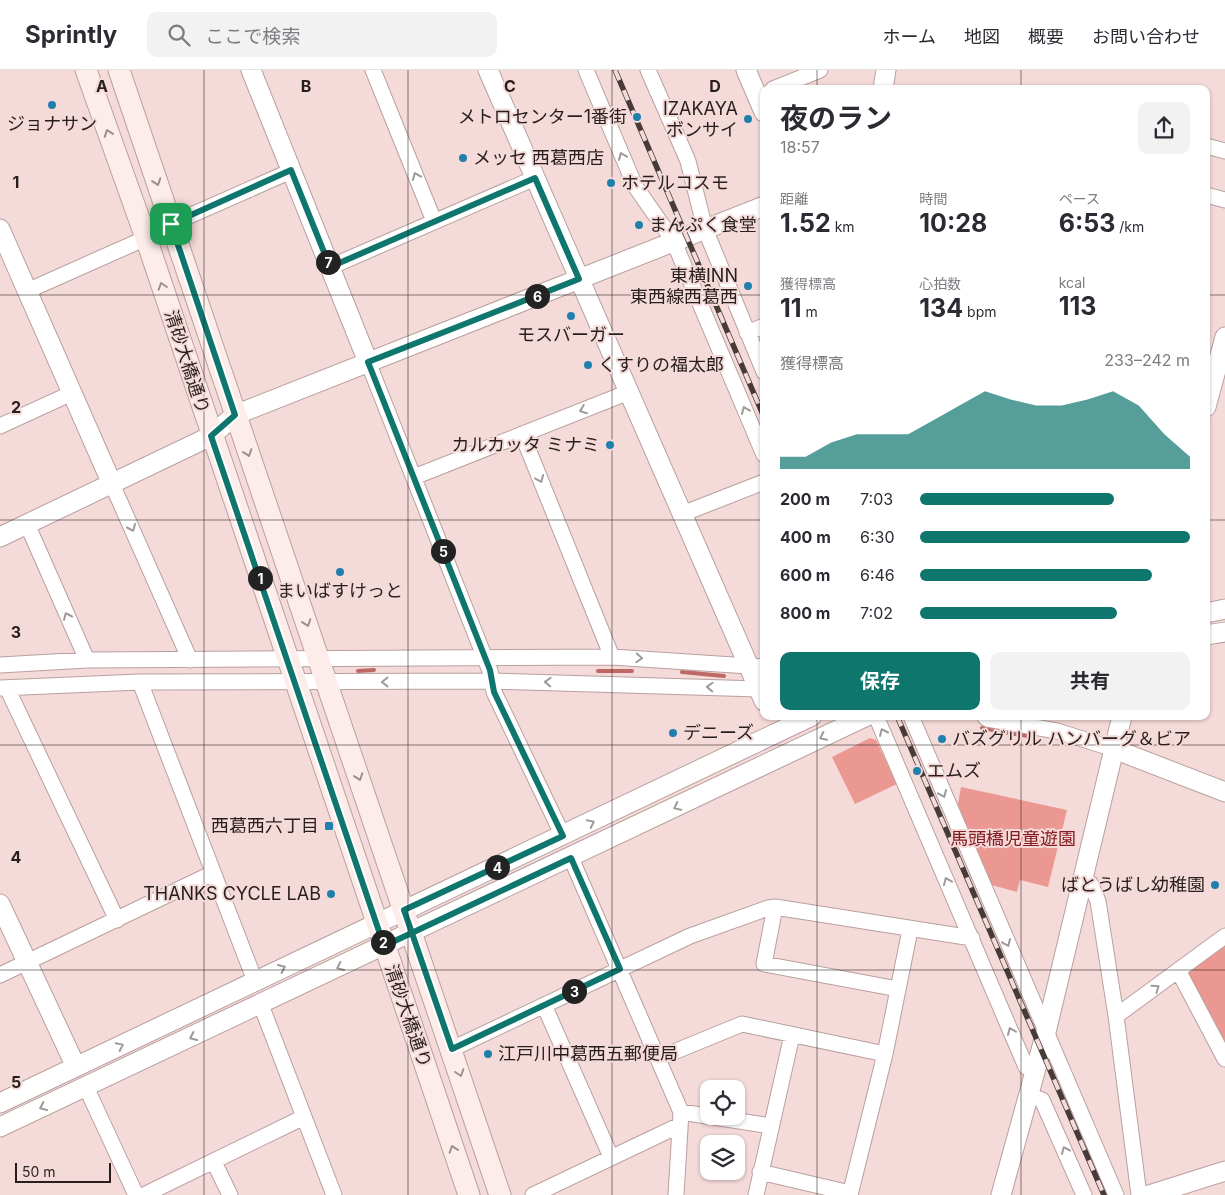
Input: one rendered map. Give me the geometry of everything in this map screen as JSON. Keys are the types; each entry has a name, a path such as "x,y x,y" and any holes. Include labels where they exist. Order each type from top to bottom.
{"main road":[{"name":"清砂大橋通り","path":"86,70 146,238 211,436 469,1195"},
{"name":"清砂大橋通り","path":"119,70 500,1195"}],"street":[{"path":"251,70 486,659 494,692 563,836"},
{"path":"373,70 434,221"},
{"path":"488,70 682,514 756,667 760,689"},
{"path":"586,70 635,186 674,242 760,446"},
{"path":"648,70 688,161 705,229 760,363"},
{"path":"746,70 760,91"},
{"path":"884,85 886,70"},
{"path":"788,85 817,71"},
{"path":"1210,147 1225,151"},
{"path":"171,224 291,170"},
{"path":"330,267 535,178"},
{"path":"1210,196 1225,200"},
{"path":"0,537 211,436 235,415 760,208"},
{"path":"0,229 190,660"},
{"path":"28,291 146,238"},
{"path":"747,333 760,328"},
{"path":"1210,392 1225,336"},
{"path":"414,477 629,392"},
{"path":"0,426 72,394"},
{"path":"522,434 612,657"},
{"path":"682,514 760,484"},
{"path":"27,524 86,660"},
{"path":"1210,612 1225,608"},
{"path":"1210,634 1225,632"},
{"path":"0,665 86,660 612,657 756,667"},
{"path":"117,920 4,688 140,682 492,681 760,695"},
{"path":"140,682 255,981"},
{"path":"0,1103 563,836 774,724 793,720"},
{"path":"0,1127 860,720"},
{"path":"878,720 1026,1067 1035,1070"},
{"path":"913,720 1116,1195"},
{"path":"987,720 1056,731 1114,749 1225,792"},
{"path":"1000,1195 1046,1032 1121,720"},
{"path":"571,858 659,1058 680,1119 676,1195"},
{"path":"0,975 214,873"},
{"path":"1082,880 1090,883 1098,901 1116,1016 1139,1195"},
{"path":"0,904 76,1067"},
{"path":"452,1049 690,936 768,908 775,907 910,930 972,938"},
{"path":"775,907 764,964 898,989"},
{"path":"760,1172 850,1194 885,1054 910,930"},
{"path":"1116,1016 1179,972 1225,936"},
{"path":"1179,972 1225,1057"},
{"path":"260,1005 334,1195"},
{"path":"544,1005 611,1157"},
{"path":"659,1058 742,1024 885,1054"},
{"path":"756,1195 792,1035"},
{"path":"86,1087 136,1195"},
{"path":"1028,1094 1042,1100 1084,1195"},
{"path":"144,1195 304,1117"},
{"path":"533,1195 611,1157 680,1119 771,1126"},
{"path":"214,1162 230,1195"},
{"path":"1149,1195 1225,1171"}],"green space":[{"path":"870,738 876,740 897,784 855,804 832,757"},
{"name":"馬頭橋児童遊園","path":"961,787 1067,810 1048,887 1020,880 1017,892 988,884 957,810"},
{"path":"1225,942 1225,1049 1187,975 1188,970"}],"waterway":[{"path":"358,671 374,670"},
{"path":"598,671 632,671"},
{"path":"682,672 724,676"},
{"path":"982,728 1033,737"}],"railway":[{"path":"615,70 760,408"},
{"path":"899,720 1104,1195"}],"place":[{"name":"ジョナサン","path":"52,105"},
{"name":"メトロセンター1番街","path":"637,117"},
{"name":"IZAKAYA ボンサイ","path":"748,119"},
{"name":"メッセ 西葛西店","path":"463,158"},
{"name":"ホテルコスモ","path":"611,183"},
{"name":"まんぷく食堂","path":"639,225"},
{"name":"東横INN 東西線西葛西","path":"748,286"},
{"name":"モスバーガー","path":"571,316"},
{"name":"くすりの福太郎","path":"588,365"},
{"name":"カルカッタ ミナミ","path":"610,445"},
{"name":"まいばすけっと","path":"340,572"},
{"name":"デニーズ","path":"673,733"},
{"name":"バズグリル ハンバーグ＆ビア","path":"942,739"},
{"name":"エムズ","path":"917,771"},
{"name":"西葛西六丁目","path":"329,826"},
{"name":"ばとうばし幼稚園","path":"1215,885"},
{"name":"THANKS CYCLE LAB","path":"331,894"},
{"name":"江戸川中葛西五郵便局","path":"488,1054"}],"route":[{"path":"171,224 235,415 211,436 288,658 384,946 412,933 571,858 620,969 452,1049 420,958 412,933 404,910 563,836 494,692 486,659 368,362 579,279 535,178 330,267 291,170 171,224"}]}
